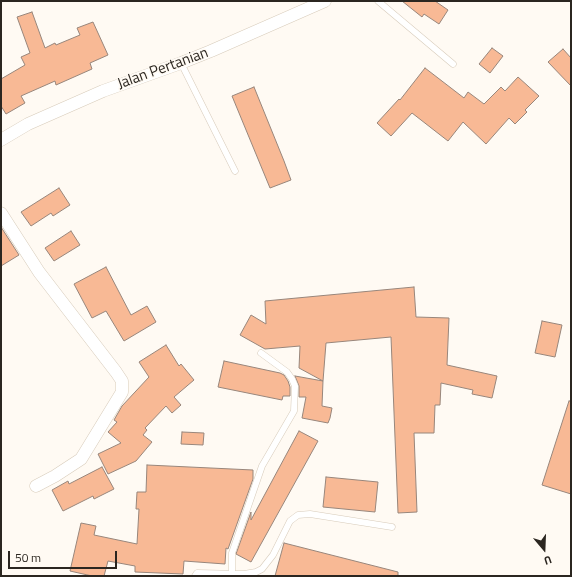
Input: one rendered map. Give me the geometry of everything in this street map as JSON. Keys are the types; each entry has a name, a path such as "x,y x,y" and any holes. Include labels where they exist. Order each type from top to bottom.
{"street":[{"name":"Jalan Pertanian","path":"1,140 28,124 103,91 181,63 326,1"},
{"path":"1,213 39,272 122,381 122,392 81,459 56,476 36,486"}],"lane":[{"path":"378,1 453,64"},
{"path":"181,63 235,171"},
{"path":"232,574 232,553 262,466 294,411 295,386 292,380 287,372 261,354"},
{"path":"195,576 197,573 244,574 256,572 262,568 272,555 290,521 298,515 310,514 392,527"}],"building":[{"path":"402,1 435,1 448,10 439,24 424,14 422,17"},
{"path":"32,12 45,48 55,43 56,45 80,35 77,28 93,22 108,55 90,63 92,69 56,85 55,81 21,96 25,103 6,114 1,106 1,79 25,65 21,57 30,53 17,17"},
{"path":"492,48 503,56 490,73 479,64"},
{"path":"563,49 571,58 571,86 548,62"},
{"path":"425,68 464,98 468,92 484,104 501,87 505,91 518,77 539,96 525,110 527,112 515,124 509,118 486,144 463,122 448,141 412,113 391,136 377,123 399,99 400,100"},
{"path":"254,87 291,180 270,188 232,96"},
{"path":"59,188 70,205 53,216 51,213 31,226 21,212"},
{"path":"1,227 19,255 1,266"},
{"path":"71,231 80,245 54,261 45,248"},
{"path":"106,267 131,315 147,306 156,322 124,341 106,311 92,318 74,284"},
{"path":"414,287 416,317 449,318 447,365 497,376 492,398 472,394 473,390 441,383 440,405 435,405 434,433 414,433 417,512 398,513 391,337 326,343 323,381 299,368 300,346 265,349 240,335 251,315 266,324 265,301"},
{"path":"542,321 562,325 555,357 535,353"},
{"path":"166,345 179,366 181,364 194,380 174,397 181,405 172,413 166,406 145,428 147,430 143,435 152,442 136,461 108,474 98,454 121,443 108,432 117,422 114,420 122,406 149,377 139,362"},
{"path":"224,361 284,375 290,387 290,396 283,396 282,400 218,387"},
{"path":"295,376 323,381 322,406 332,408 328,423 302,418 306,397 299,397 299,386"},
{"path":"569,401 571,401 571,494 542,485"},
{"path":"299,431 318,441 251,562 236,554 251,512 251,520"},
{"path":"182,432 204,433 203,445 181,444"},
{"path":"147,465 253,470 253,479 228,549 226,548 225,564 184,561 183,574 135,572 135,566 108,561 104,576 92,576 70,571 81,523 96,526 94,535 137,544 139,509 136,509 137,492 146,492"},
{"path":"102,467 114,489 94,499 93,496 63,511 52,490 68,481 69,484"},
{"path":"326,477 378,482 375,512 323,507"},
{"path":"284,543 398,572 398,576 275,576"}]}
